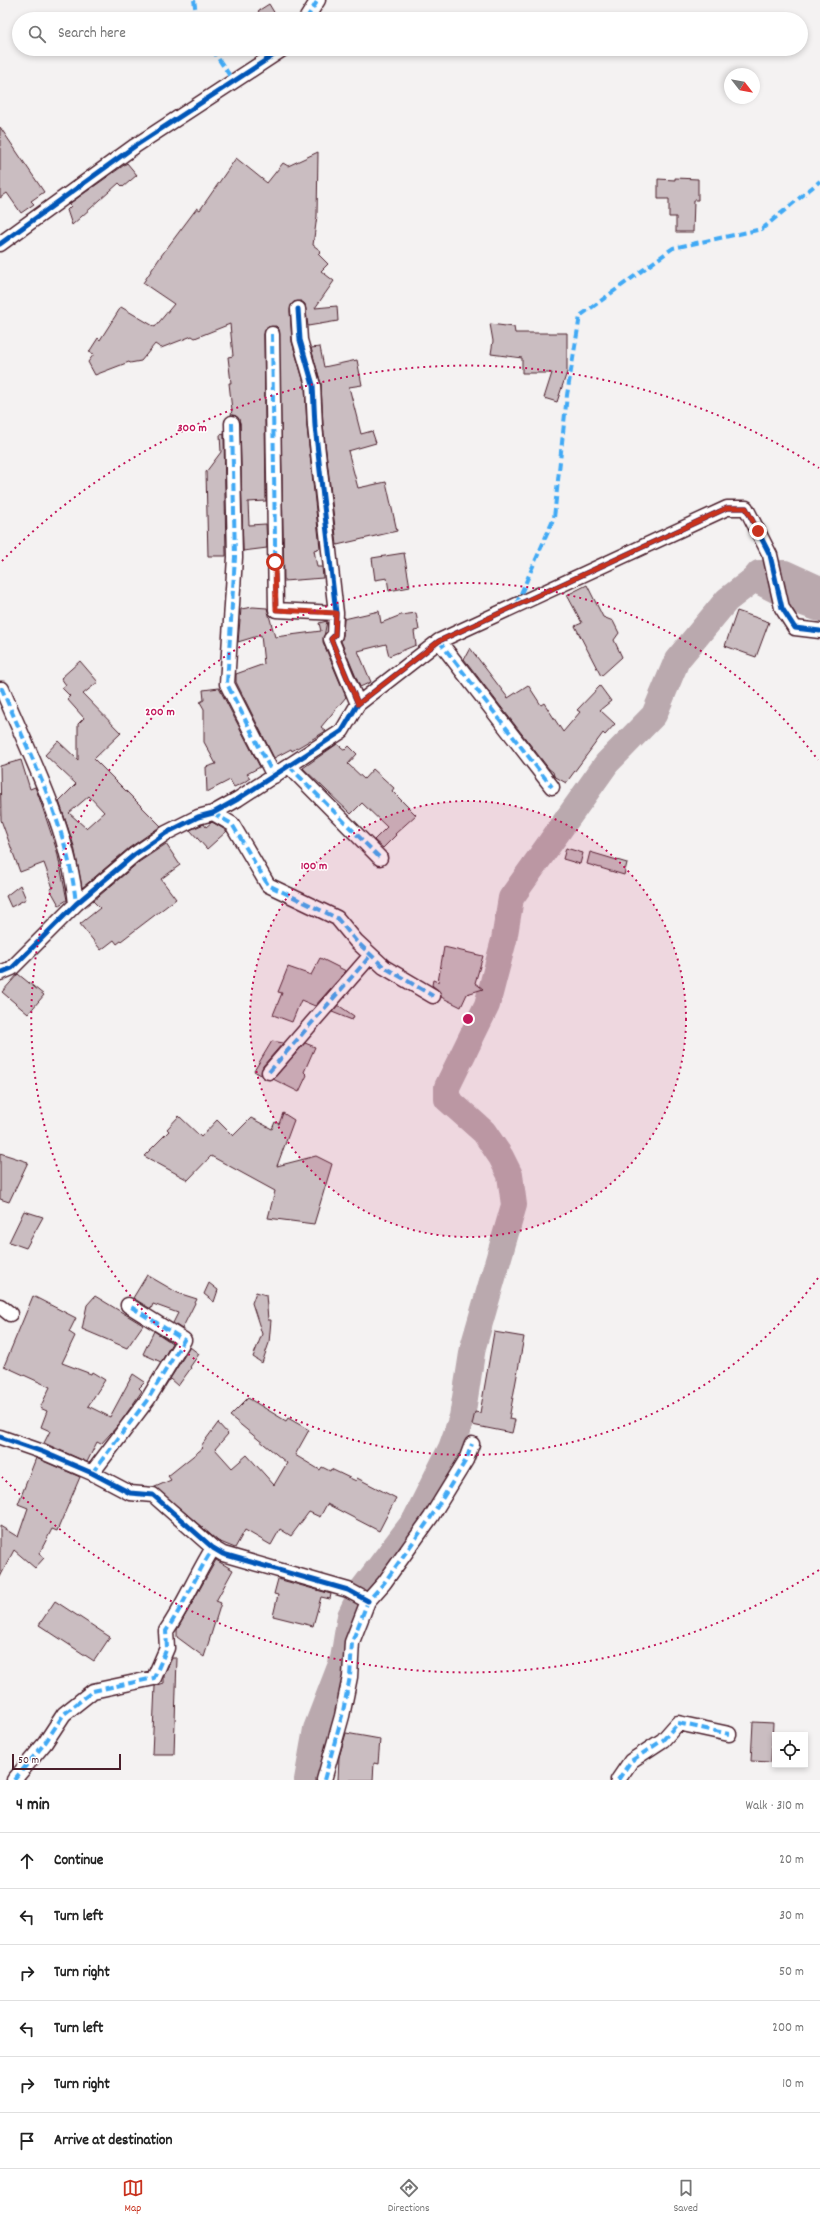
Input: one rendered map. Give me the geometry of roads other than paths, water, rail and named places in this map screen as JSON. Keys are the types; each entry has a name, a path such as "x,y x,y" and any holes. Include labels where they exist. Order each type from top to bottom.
{"street":[{"path":"310,12 318,0"},
{"path":"0,244 135,146 272,56"},
{"path":"298,309 300,340 313,385 315,426 336,613 335,635 331,639 333,648 339,656 358,704"},
{"path":"272,334 276,610 336,613"},
{"path":"232,423 235,557 227,684 274,776"},
{"path":"0,973 12,968 76,904 134,855 166,833 198,817 213,813 274,776 342,731 358,704 439,641 727,508 746,508 770,555 782,608 795,628 820,631"},
{"path":"439,641 552,787"},
{"path":"0,689 2,689 5,696 55,818 70,863 76,904"},
{"path":"289,766 380,858"},
{"path":"213,813 232,824 268,885 337,918 384,968 433,996"},
{"path":"269,1072 371,955"},
{"path":"92,1473 148,1399 184,1340 128,1306"},
{"path":"0,1437 43,1452 92,1473 130,1493 153,1495 213,1548 231,1556 348,1590 368,1601"},
{"path":"324,1780 348,1685 352,1642 368,1601 384,1583 430,1516 466,1460 472,1444"},
{"path":"14,1780 45,1743 64,1714 93,1691 154,1678 167,1648 166,1631 178,1614 194,1578 213,1548"},
{"path":"618,1780 631,1761 664,1740 678,1723 729,1734"}],"waterway":[{"path":"754,579 759,573 785,573 820,589"},
{"path":"307,1780 316,1729 343,1659 350,1616 364,1587 415,1520 451,1448 462,1417 473,1347 514,1205 510,1175 501,1157 484,1132 447,1099 447,1087 487,1005 504,940 511,898 607,763 654,715 677,660 727,600 754,579 797,601 820,609"}]}
